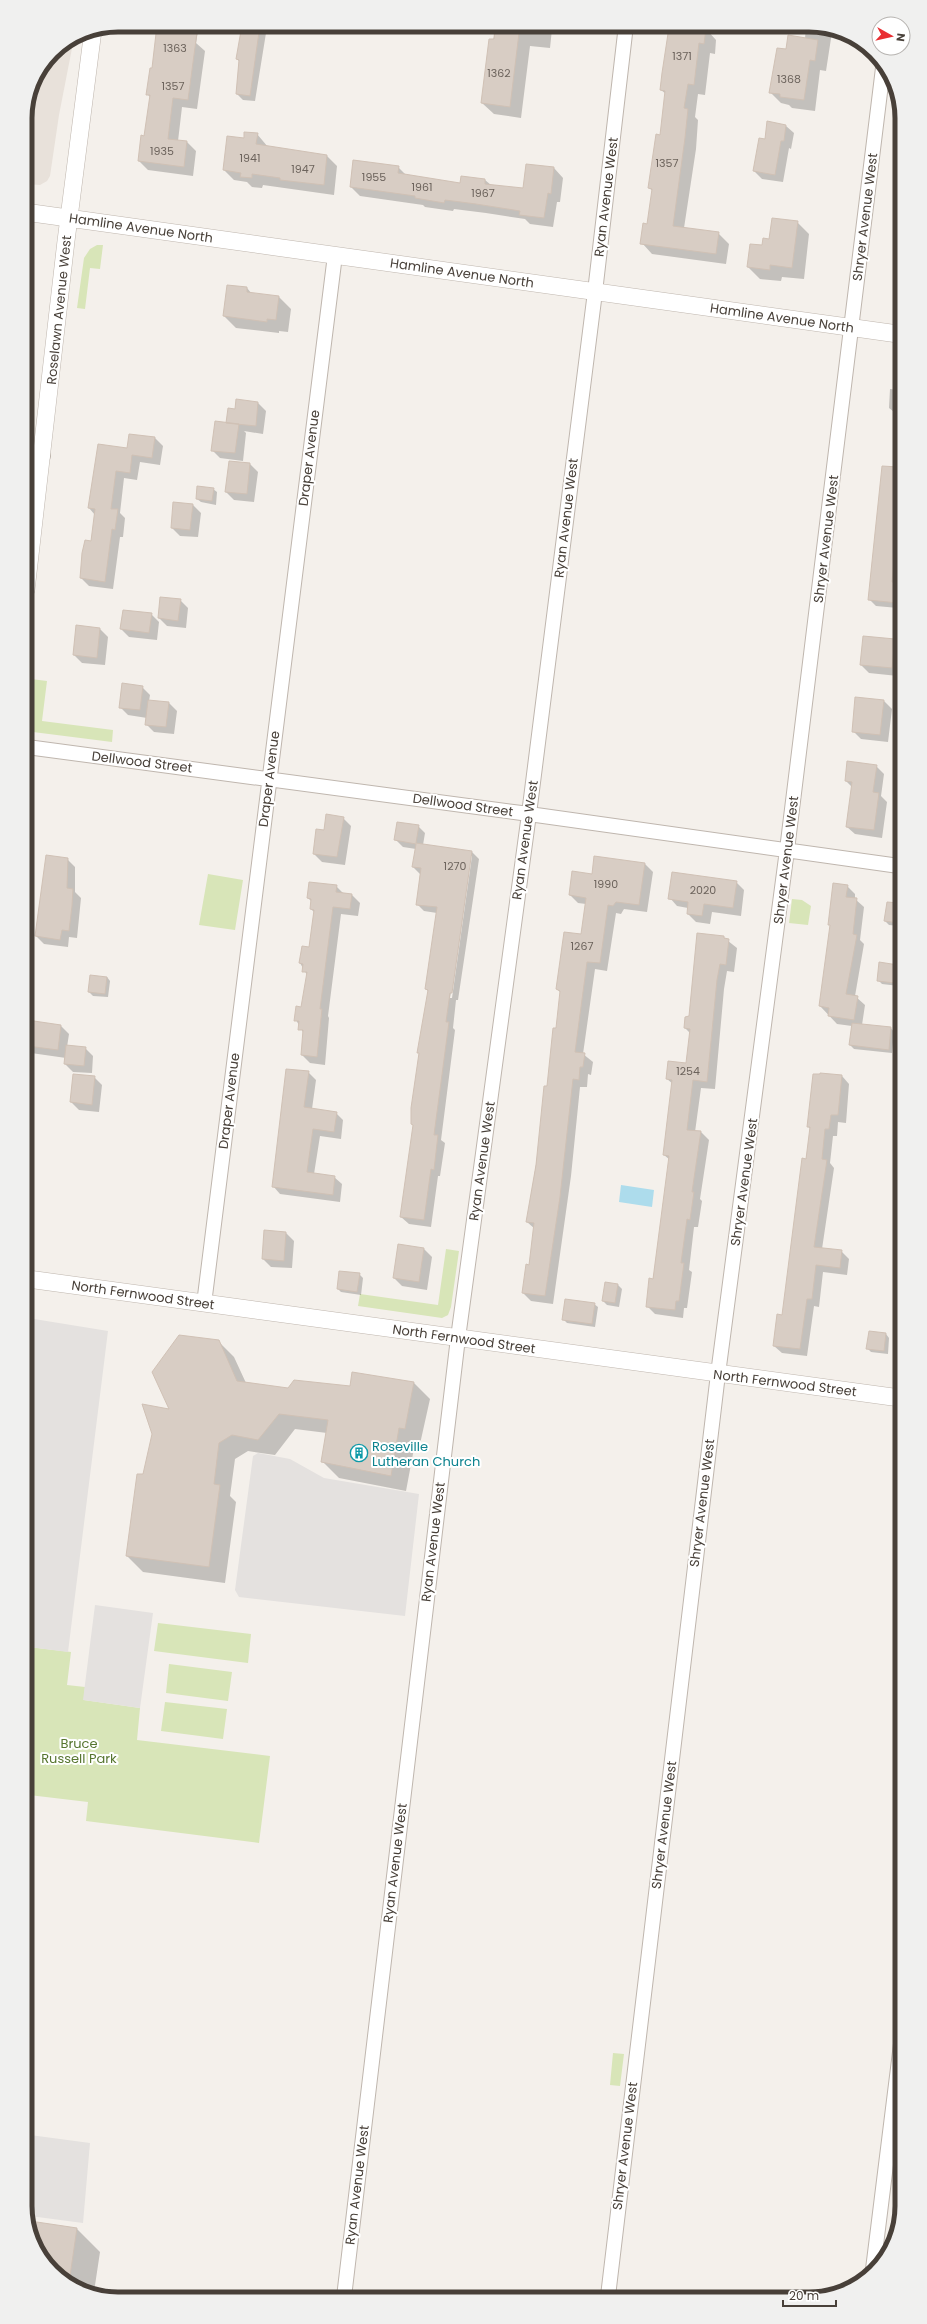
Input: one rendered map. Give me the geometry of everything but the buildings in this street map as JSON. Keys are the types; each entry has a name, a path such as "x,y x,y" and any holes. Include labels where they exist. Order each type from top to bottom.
{"street":[{"name":"Ryan Avenue West","path":"345,2292 458,1338 528,814 625,32"},
{"name":"Roselawn Avenue West","path":"32,543 69,218 92,37"},
{"name":"Shryer Avenue West","path":"608,2292 718,1374 787,850 852,328 881,72"},
{"name":"Hamline Avenue North","path":"32,213 895,334"},
{"name":"Draper Avenue","path":"204,1304 335,255"},
{"path":"32,455 43,456"},
{"name":"Dellwood Street","path":"32,748 528,814 895,865"},
{"name":"North Fernwood Street","path":"32,1280 895,1397"},
{"path":"874,2262 895,2092"}],"shaded area":[{"path":"73,45 59,115 50,176 47,181 40,185 32,184 32,113 35,96 41,80 53,61 61,53"},
{"path":"32,1319 108,1331 68,1652 32,1647"},
{"path":"258,1453 290,1459 324,1478 419,1494 405,1616 239,1597 235,1590 253,1456"},
{"path":"95,1605 153,1613 140,1708 83,1700"},
{"path":"32,2135 90,2143 83,2223 33,2216"}],"green space":[{"path":"97,245 103,245 100,269 90,268 85,309 77,308 84,258 90,249"},
{"path":"32,679 47,681 42,721 113,730 112,742 33,732"},
{"path":"208,874 243,880 235,930 199,925"},
{"path":"792,899 802,900 811,906 808,925 789,923"},
{"path":"446,1249 459,1251 451,1307 448,1315 442,1318 358,1306 360,1294 438,1305"},
{"path":"158,1623 251,1634 248,1663 154,1651"},
{"name":"Bruce Russell Park","path":"32,1647 71,1652 67,1685 85,1687 84,1700 140,1708 137,1740 270,1756 259,1843 86,1821 88,1802 32,1795"},
{"path":"169,1664 232,1672 228,1701 166,1693"},
{"path":"165,1702 227,1709 223,1739 161,1731"},
{"path":"613,2053 624,2054 620,2086 610,2085"}],"water":[{"path":"621,1185 654,1190 652,1207 619,1202"}],"place":[{"name":"Roseville Lutheran Church","path":"359,1453"}]}
